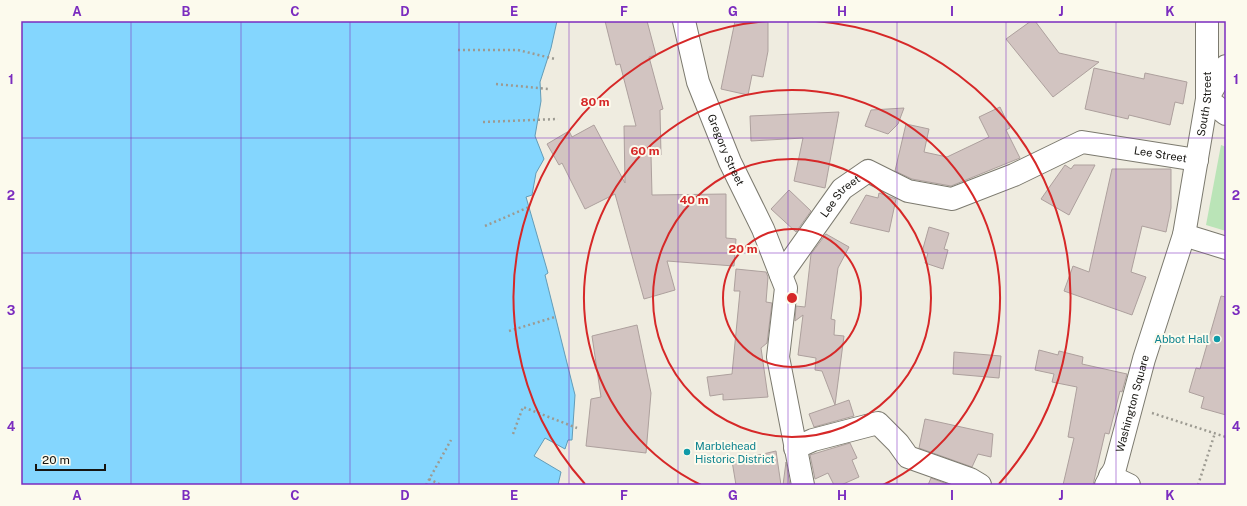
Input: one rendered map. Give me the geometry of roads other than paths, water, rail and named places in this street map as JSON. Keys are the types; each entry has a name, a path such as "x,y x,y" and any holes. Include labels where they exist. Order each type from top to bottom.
{"street":[{"name":"Gregory Street","path":"684,21 698,82 730,162 763,229 781,275"},
{"name":"South Street","path":"1184,234 1207,99 1207,21"},
{"path":"1226,66 1207,99 1226,114"},
{"name":"Lee Street","path":"781,275 842,189 868,172 908,191 952,199 1014,175 1082,142 1197,160"},
{"path":"1184,234 1226,248"},
{"name":"Washington Square","path":"1115,482 1115,468 1144,359 1184,234"},
{"path":"781,275 786,288 778,357 803,485"},
{"path":"795,448 813,440 878,423 898,443 908,457 975,482"}],"water":[{"path":"21,21 557,21 551,48 540,82 541,101 535,136 544,159 536,173 532,195 526,197 548,273 545,275 575,395 572,440 568,440 565,449 545,438 534,456 561,472 558,485 21,485"}],"place":[{"name":"Abbot Hall","path":"1217,339"},
{"name":"Marblehead Historic District","path":"687,452"}]}
